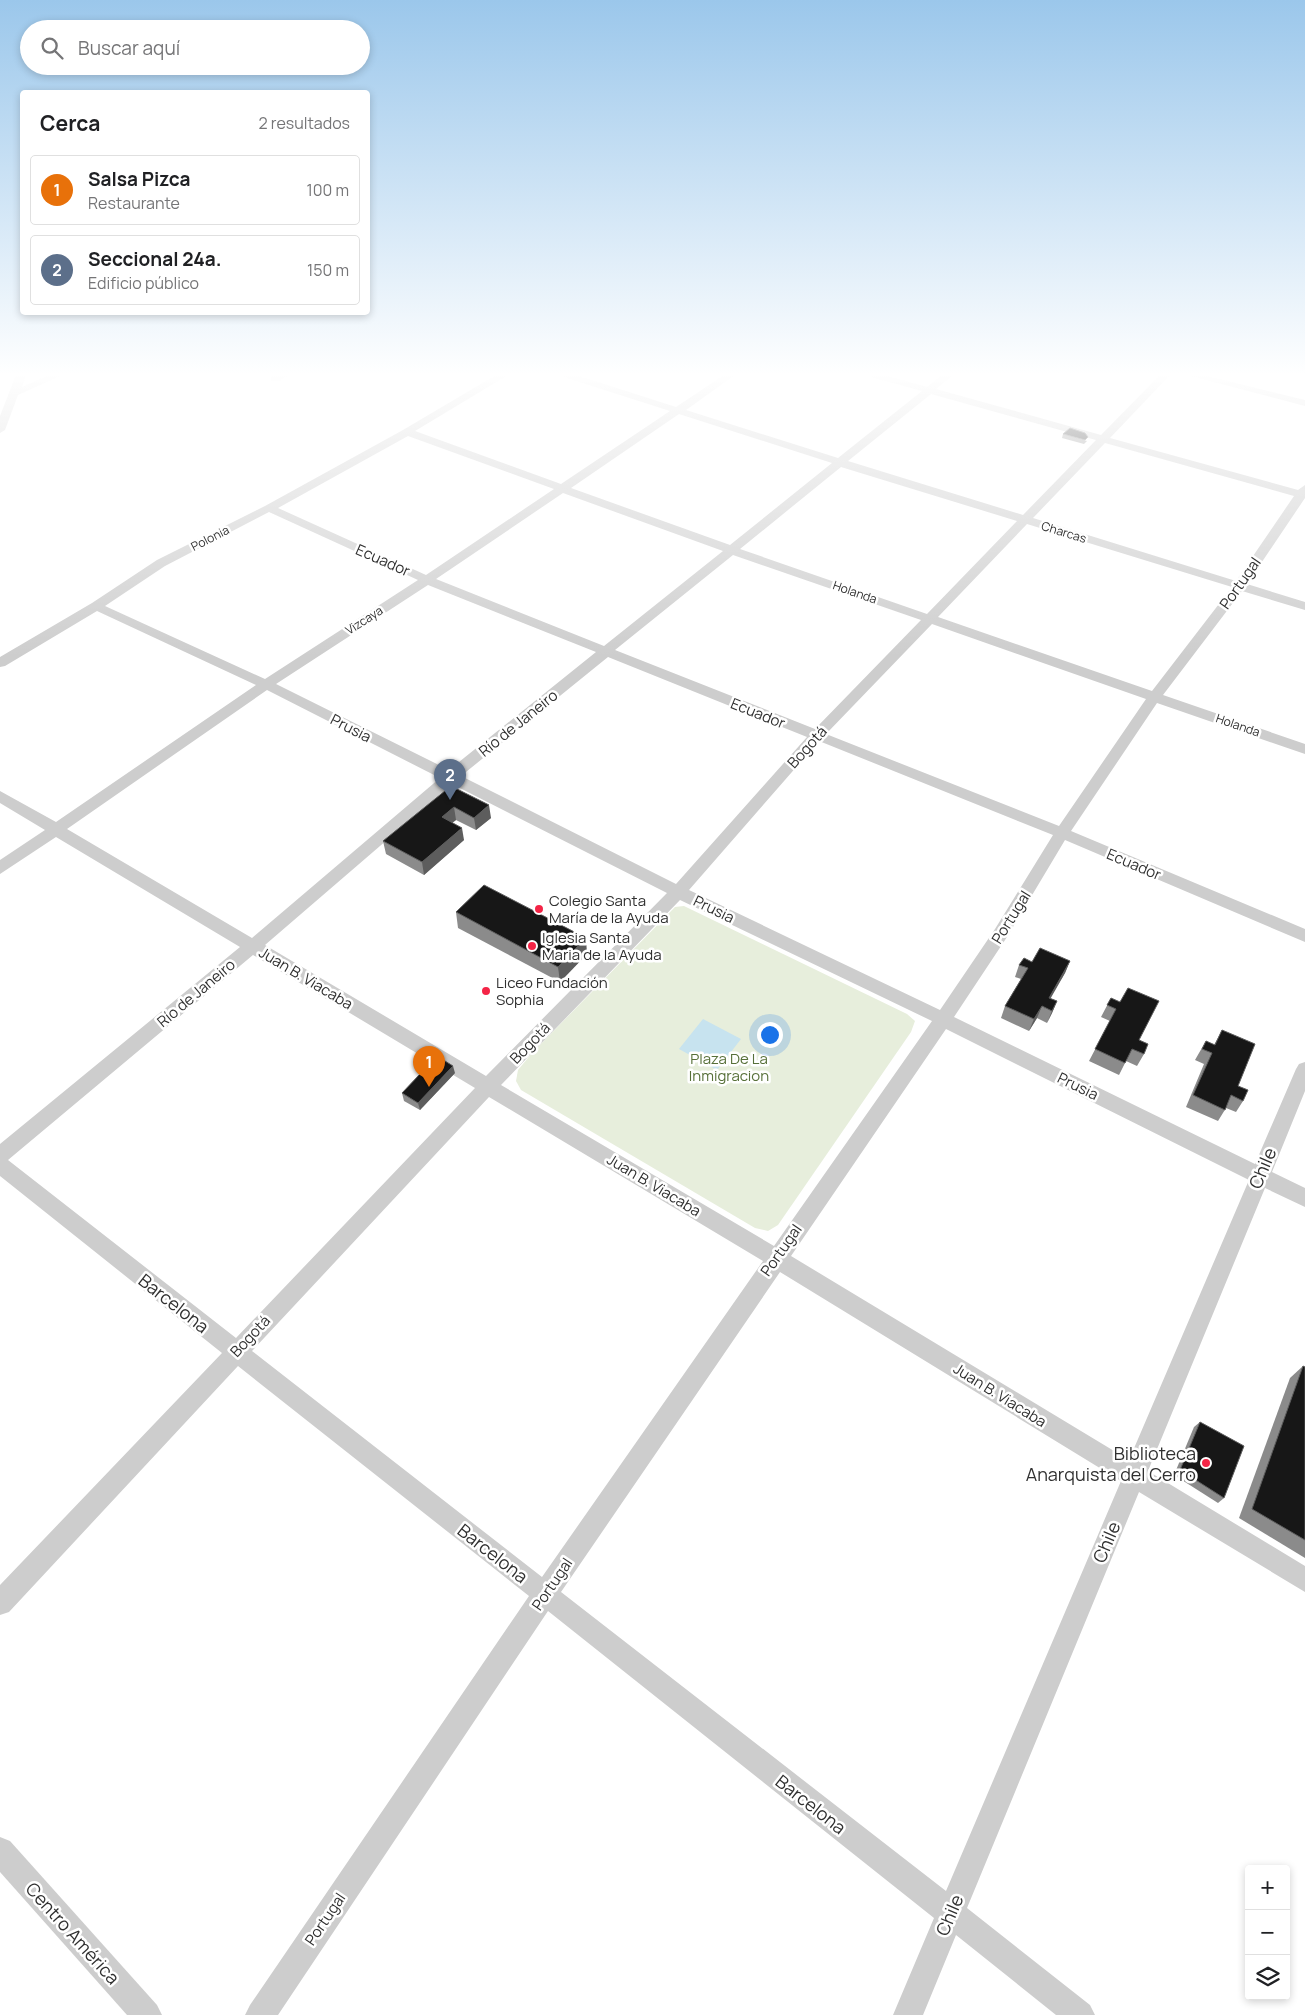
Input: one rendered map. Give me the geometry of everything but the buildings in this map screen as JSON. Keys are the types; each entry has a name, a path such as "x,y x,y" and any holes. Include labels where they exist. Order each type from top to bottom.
{"street":[{"name":"Polonia","path":"0,663 96,606 161,563 269,508 340,469"},
{"name":"Holanda","path":"508,469 732,550 1305,749"},
{"name":"Vizcaya","path":"0,868 266,684 427,580 588,469"},
{"name":"Río de Janeiro","path":"0,1155 253,946 449,778 607,652 830,469"},
{"name":"Charcas","path":"861,469 1305,606"},
{"name":"Bogotá","path":"0,1603 488,1086 678,892 816,736 1073,469"},
{"path":"1216,469 1304,492"},
{"name":"Portugal","path":"260,2015 545,1594 943,1019 1001,933 1062,833 1156,696 1239,586 1304,492"},
{"name":"Ecuador","path":"269,508 427,580 1062,833 1305,936"},
{"name":"Prusia","path":"96,606 266,684 678,892 943,1019 1305,1198"},
{"name":"Juan B. Viacaba","path":"0,796 776,1258 1305,1580"},
{"name":"Chile","path":"908,2015 1258,1175 1305,1068"},
{"name":"Barcelona","path":"0,1165 235,1352 1080,2015"},
{"name":"Centro América","path":"0,1851 147,2015"}],"green space":[{"name":"Plaza De La Inmigracion","path":"684,906 907,1014 915,1021 911,1032 778,1225 768,1231 755,1228 521,1090 516,1081 518,1070 532,1053 675,907"}],"water":[{"path":"703,1019 741,1039 717,1070 679,1049"}],"place":[{"name":"Seccional 24a.","path":"450,800"},
{"name":"Colegio Santa María de la Ayuda","path":"539,909"},
{"name":"Iglesia Santa Maria de la Ayuda","path":"532,946"},
{"name":"Liceo Fundación Sophia","path":"486,991"},
{"name":"Salsa Pizca","path":"429,1087"},
{"name":"Biblioteca Anarquista del Cerro","path":"1206,1463"}]}
